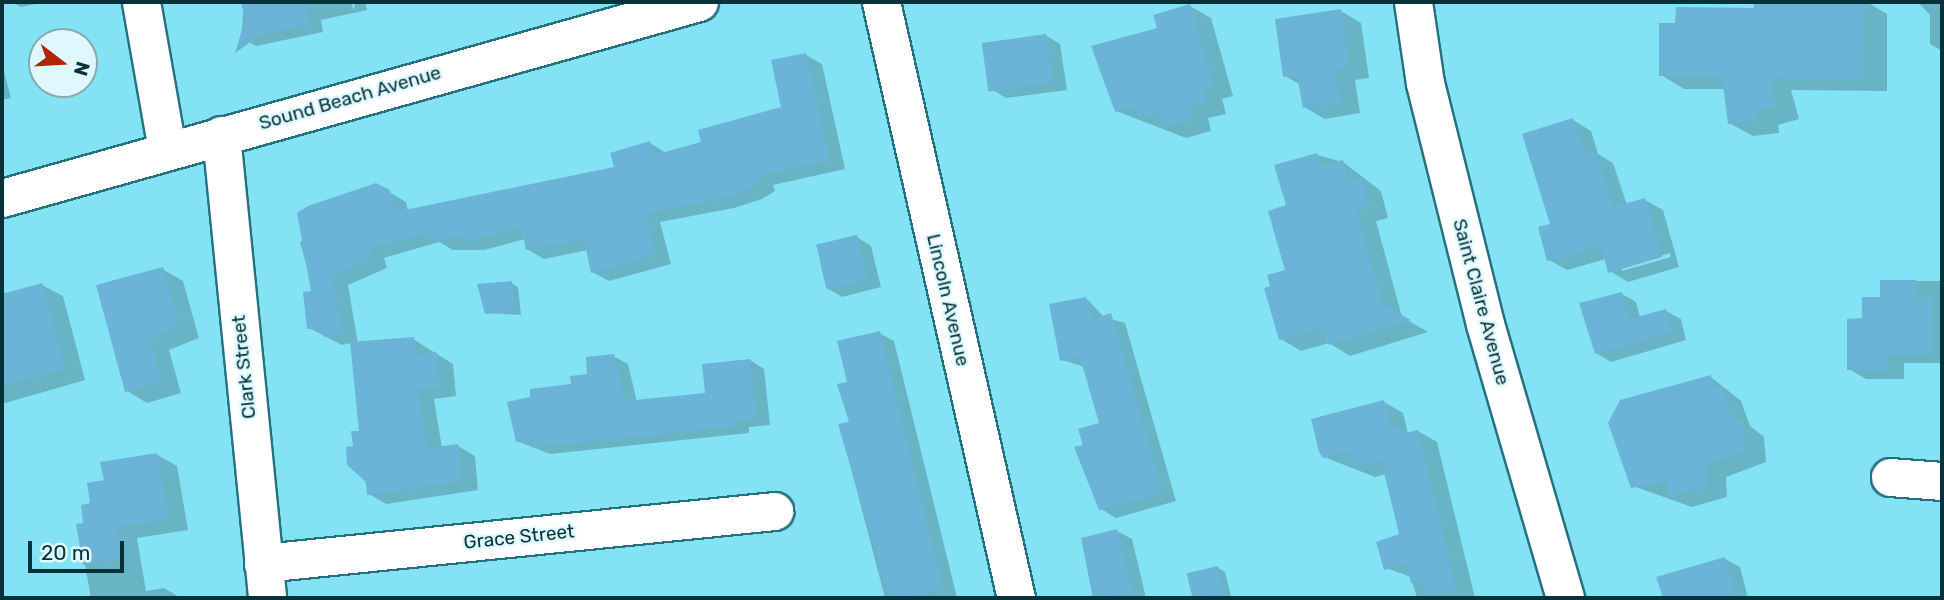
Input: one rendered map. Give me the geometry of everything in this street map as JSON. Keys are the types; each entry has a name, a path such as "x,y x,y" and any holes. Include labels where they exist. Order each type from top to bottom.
{"street":[{"path":"141,2 167,149"},
{"name":"Lincoln Avenue","path":"881,2 1016,598"},
{"name":"Saint Claire Avenue","path":"1413,2 1425,83 1485,324 1565,598"},
{"name":"Sound Beach Avenue","path":"2,198 686,3"},
{"name":"Clark Street","path":"221,135 265,581"},
{"path":"1890,477 1942,481"},
{"name":"Grace Street","path":"265,581 774,511"}],"building":[{"path":"241,2 304,2 309,24 262,34 235,53 245,20"},
{"path":"1757,2 1864,2 1863,79 1769,78 1776,106 1755,112 1757,120 1728,124 1722,77 1659,76 1659,23 1675,23 1676,7 1757,8"},
{"path":"1190,4 1213,85 1202,88 1206,102 1188,107 1191,119 1164,127 1160,112 1139,118 1136,106 1115,112 1091,46 1157,28 1153,15"},
{"path":"1341,9 1349,67 1335,69 1340,102 1303,108 1297,75 1283,77 1275,19"},
{"path":"1046,34 1053,83 988,92 982,43"},
{"path":"806,53 830,160 758,176 760,182 745,191 717,200 645,213 655,255 591,273 584,239 526,250 521,227 466,242 465,235 435,242 432,231 369,249 372,259 332,276 342,333 324,337 322,328 307,329 303,292 311,291 297,213 308,206 376,183 390,190 395,212 614,167 610,153 650,141 654,155 701,142 698,130 781,107 771,60"},
{"path":"1573,118 1584,154 1596,150 1613,207 1645,198 1662,257 1608,273 1601,246 1547,261 1538,227 1550,224 1522,134"},
{"path":"1317,153 1321,166 1343,160 1348,181 1361,178 1369,207 1356,210 1382,304 1411,320 1329,345 1320,329 1279,340 1264,288 1270,286 1267,275 1285,270 1268,211 1286,205 1274,165"},
{"path":"857,235 867,280 826,289 816,244"},
{"path":"163,267 179,326 150,338 162,382 125,392 96,285"},
{"path":"1880,280 1916,280 1916,298 1932,297 1933,354 1887,354 1888,370 1847,370 1847,319 1862,318 1862,297 1880,297"},
{"path":"512,281 514,311 485,314 477,284"},
{"path":"42,283 65,369 2,385 2,294"},
{"path":"1622,292 1629,319 1666,309 1672,332 1595,354 1579,303"},
{"path":"1086,297 1093,319 1111,313 1163,493 1099,510 1074,447 1083,445 1078,429 1099,423 1080,357 1060,361 1049,304"},
{"path":"880,331 943,590 908,598 889,598 838,424 849,422 837,384 847,382 837,341"},
{"path":"414,337 416,355 436,352 439,387 417,389 427,448 458,444 462,481 367,495 366,482 347,465 346,447 353,446 351,431 359,431 350,342"},
{"path":"614,354 625,401 705,393 702,364 750,359 756,418 735,420 736,426 628,438 534,447 533,440 516,442 507,402 530,397 530,389 571,384 570,376 587,374 586,357"},
{"path":"1711,375 1715,389 1721,387 1730,412 1744,424 1746,450 1706,465 1707,486 1670,496 1666,481 1631,488 1608,423 1620,400"},
{"path":"1384,400 1391,428 1399,427 1401,434 1418,430 1456,589 1425,597 1420,581 1411,583 1406,563 1384,570 1376,542 1399,534 1381,460 1354,467 1350,451 1323,458 1319,452 1311,419"},
{"path":"157,453 168,519 117,527 122,558 83,565 76,524 83,523 81,505 90,503 87,483 104,480 100,462"},
{"path":"1117,529 1133,594 1093,598 1081,538"},
{"path":"1725,557 1737,598 1663,598 1656,577"},
{"path":"1218,566 1224,593 1193,598 1187,573"}]}
